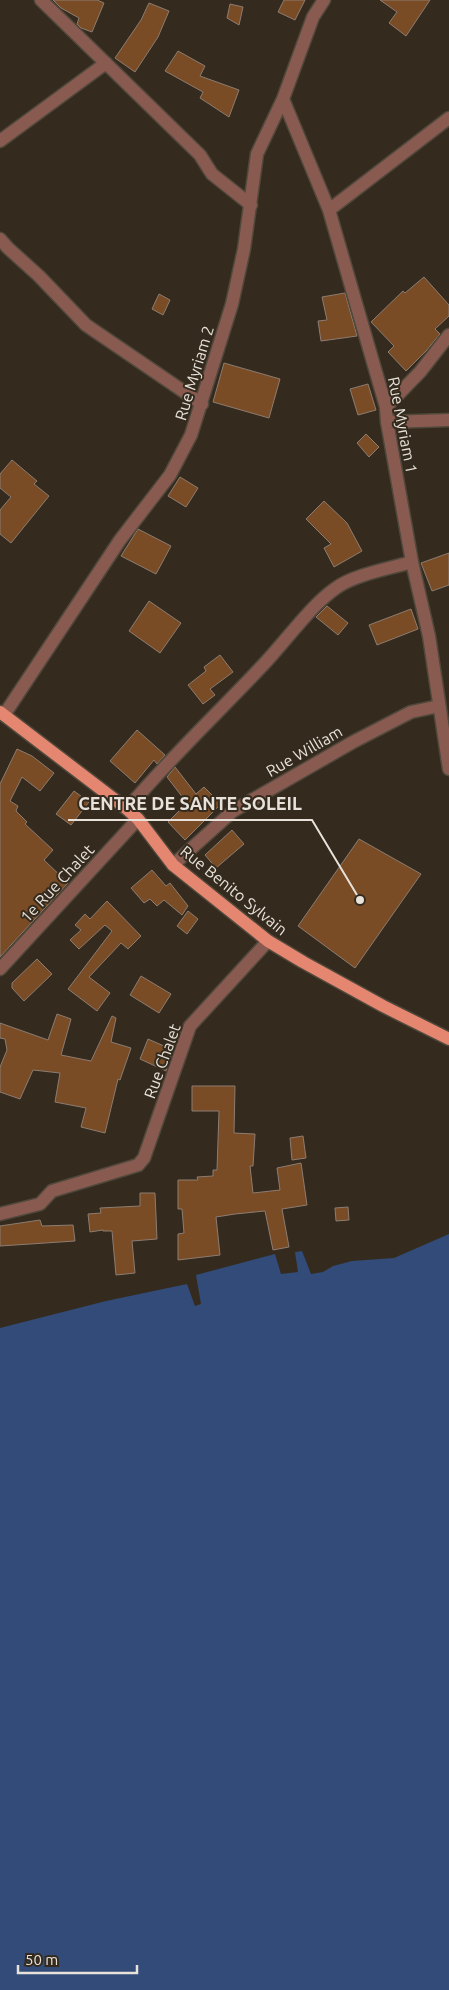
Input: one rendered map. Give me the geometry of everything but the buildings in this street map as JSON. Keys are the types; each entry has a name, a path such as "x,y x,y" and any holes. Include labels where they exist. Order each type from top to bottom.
{"main road":[{"name":"Rue Benito Sylvain","path":"2,714 127,809 138,819 173,865 268,941 383,1006 449,1039"}],"street":[{"path":"41,0 200,155 212,174 251,205"},
{"name":"Rue Myriam 2","path":"2,714 120,540 170,475 191,435 232,304 244,249 257,154 283,99 313,16 324,0"},
{"path":"0,141 106,63"},
{"name":"Rue Myriam 1","path":"283,99 329,210 386,407 412,562 429,636 439,706 446,726 449,769"},
{"path":"329,210 449,118"},
{"path":"0,238 86,325 202,404"},
{"path":"386,407 420,372 449,335"},
{"path":"387,422 449,420"},
{"path":"127,809 151,780 262,666 324,598 337,587 349,581 412,562"},
{"name":"Rue William","path":"173,865 233,811 352,742 403,716 411,712 439,706"},
{"name":"1e Rue Chalet","path":"0,969 138,819"},
{"name":"Rue Chalet","path":"0,1214 40,1204 52,1191 138,1165 144,1158 190,1026 268,941"}],"water":[{"path":"449,1234 449,1990 0,1990 0,1328 106,1301 187,1284 195,1306 201,1304 196,1275 275,1254 281,1274 298,1272 295,1252 302,1251 311,1274 323,1272 333,1266 352,1261 394,1258"}],"place":[{"name":"CENTRE DE SANTE SOLEIL","path":"360,900"}]}
